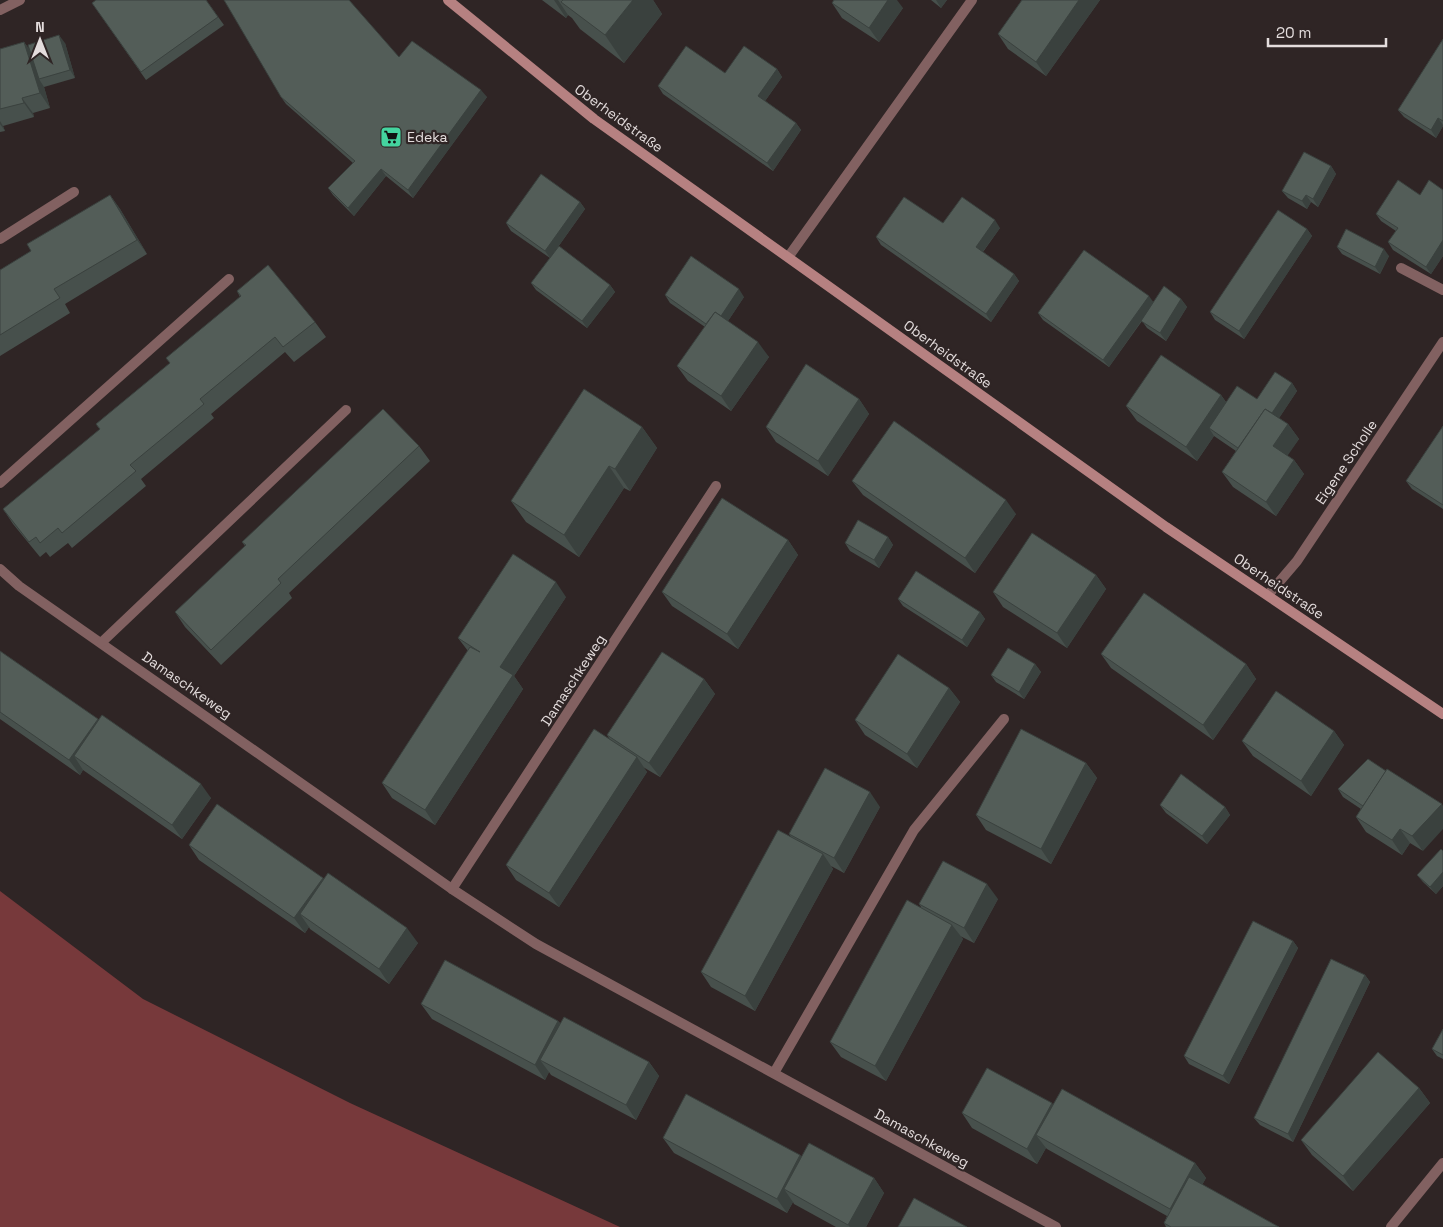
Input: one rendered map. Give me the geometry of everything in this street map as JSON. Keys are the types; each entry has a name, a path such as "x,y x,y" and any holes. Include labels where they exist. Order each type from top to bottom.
{"street":[{"path":"0,10 20,0"},
{"name":"Oberheidstraße","path":"448,0 594,119 789,256 1166,527 1443,714"},
{"path":"789,256 972,0"},
{"path":"0,240 74,192"},
{"path":"1401,268 1443,290"},
{"path":"0,483 229,279"},
{"name":"Eigene Scholle","path":"1268,595 1297,561 1443,342"},
{"path":"102,642 346,410"},
{"name":"Damaschkeweg","path":"452,889 716,486"},
{"name":"Damaschkeweg","path":"0,569 19,586 102,642 452,889 536,944 1056,1227"},
{"path":"774,1073 914,830 1004,719"},
{"path":"1392,1227 1443,1163"}],"shaded area":[{"path":"0,891 143,999 350,1103 620,1227 0,1227"}],"building":[{"path":"96,0 206,0 218,17 141,72 92,3"},
{"name":"Edeka","path":"224,0 349,0 399,57 412,41 481,90 408,190 381,169 348,208 328,188 355,161 281,97"},
{"path":"563,0 633,0 605,35 561,2"},
{"path":"834,0 888,0 869,28 832,3"},
{"path":"1022,0 1079,0 1036,62 998,34"},
{"path":"59,35 70,70 39,79 28,45"},
{"path":"1443,39 1443,121 1438,118 1431,130 1398,110"},
{"path":"24,42 40,93 22,98 24,103 0,109 0,49"},
{"path":"686,46 725,73 744,46 777,69 758,96 796,123 767,163 658,86"},
{"path":"1304,152 1331,166 1313,199 1306,195 1302,201 1282,191"},
{"path":"541,174 580,202 545,251 506,223"},
{"path":"1398,180 1420,195 1429,180 1443,190 1443,240 1426,267 1388,242 1398,228 1376,214"},
{"path":"110,195 137,240 54,289 60,298 0,335 0,270 31,251 27,244"},
{"path":"904,197 943,223 962,197 995,220 976,247 1014,274 986,314 876,237"},
{"path":"1278,210 1307,229 1239,331 1210,312"},
{"path":"1346,229 1384,249 1375,267 1337,247"},
{"path":"559,246 610,285 582,321 531,283"},
{"path":"1084,250 1149,296 1103,360 1038,313"},
{"path":"691,256 739,289 721,316 715,312 706,324 665,295"},
{"path":"268,265 315,322 283,347 275,337 200,399 204,404 130,465 136,471 62,533 58,528 40,543 36,537 29,542 3,509 100,429 96,424 170,363 166,358 241,296 237,291"},
{"path":"1164,286 1181,299 1160,333 1141,321"},
{"path":"715,312 758,342 721,396 677,366"},
{"path":"1161,355 1221,395 1186,447 1126,406"},
{"path":"806,364 859,399 818,461 766,427"},
{"path":"1275,372 1292,383 1272,413 1265,409 1238,448 1209,428 1237,386 1257,399"},
{"path":"584,389 642,427 615,469 609,466 564,535 511,501"},
{"path":"383,409 419,446 278,579 281,583 211,650 175,612 246,545 242,542"},
{"path":"1265,409 1288,424 1273,446 1294,460 1266,502 1222,472"},
{"path":"894,421 1006,500 965,558 852,481"},
{"path":"1443,426 1443,505 1406,481"},
{"path":"722,498 788,540 727,634 662,592"},
{"path":"858,520 888,537 874,560 845,543"},
{"path":"1032,533 1096,575 1057,633 993,592"},
{"path":"513,554 556,582 500,667 513,675 425,810 382,783 470,647 480,652 458,638"},
{"path":"916,571 980,612 962,640 898,599"},
{"path":"1144,593 1246,664 1203,725 1101,654"},
{"path":"1008,648 1035,664 1019,692 991,675"},
{"path":"0,651 98,719 69,760 0,712"},
{"path":"662,652 704,679 649,763 607,735"},
{"path":"898,654 949,688 907,754 855,720"},
{"path":"1276,691 1334,731 1301,781 1242,741"},
{"path":"102,715 201,784 172,825 74,756"},
{"path":"594,729 637,757 549,893 506,865"},
{"path":"1021,729 1086,763 1041,849 976,815"},
{"path":"1368,759 1386,771 1363,806 1338,789"},
{"path":"825,768 870,792 834,858 789,834"},
{"path":"1387,769 1442,804 1412,836 1400,829 1392,840 1356,817"},
{"path":"1181,774 1225,807 1202,836 1160,805"},
{"path":"217,804 323,878 294,918 189,845"},
{"path":"778,830 823,854 745,996 701,972"},
{"path":"1441,849 1443,851 1443,872 1430,887 1417,875"},
{"path":"943,861 987,884 964,928 919,904"},
{"path":"328,873 407,928 379,969 300,914"},
{"path":"907,900 952,925 875,1066 830,1042"},
{"path":"1253,921 1293,941 1223,1076 1184,1056"},
{"path":"1331,959 1365,975 1288,1134 1254,1118"},
{"path":"445,960 558,1021 535,1065 421,1004"},
{"path":"564,1017 649,1062 626,1105 540,1060"},
{"path":"1443,1029 1443,1055 1432,1049"},
{"path":"1378,1052 1419,1088 1343,1176 1301,1140"},
{"path":"987,1068 1052,1103 1027,1149 962,1113"},
{"path":"1062,1089 1195,1163 1170,1209 1036,1135"},
{"path":"686,1094 800,1155 777,1199 663,1138"},
{"path":"809,1143 874,1178 848,1225 784,1189"},
{"path":"1189,1177 1279,1227 1171,1227 1164,1223"},
{"path":"914,1198 967,1227 898,1227"}],"place":[{"name":"Edeka","path":"391,137"}]}
